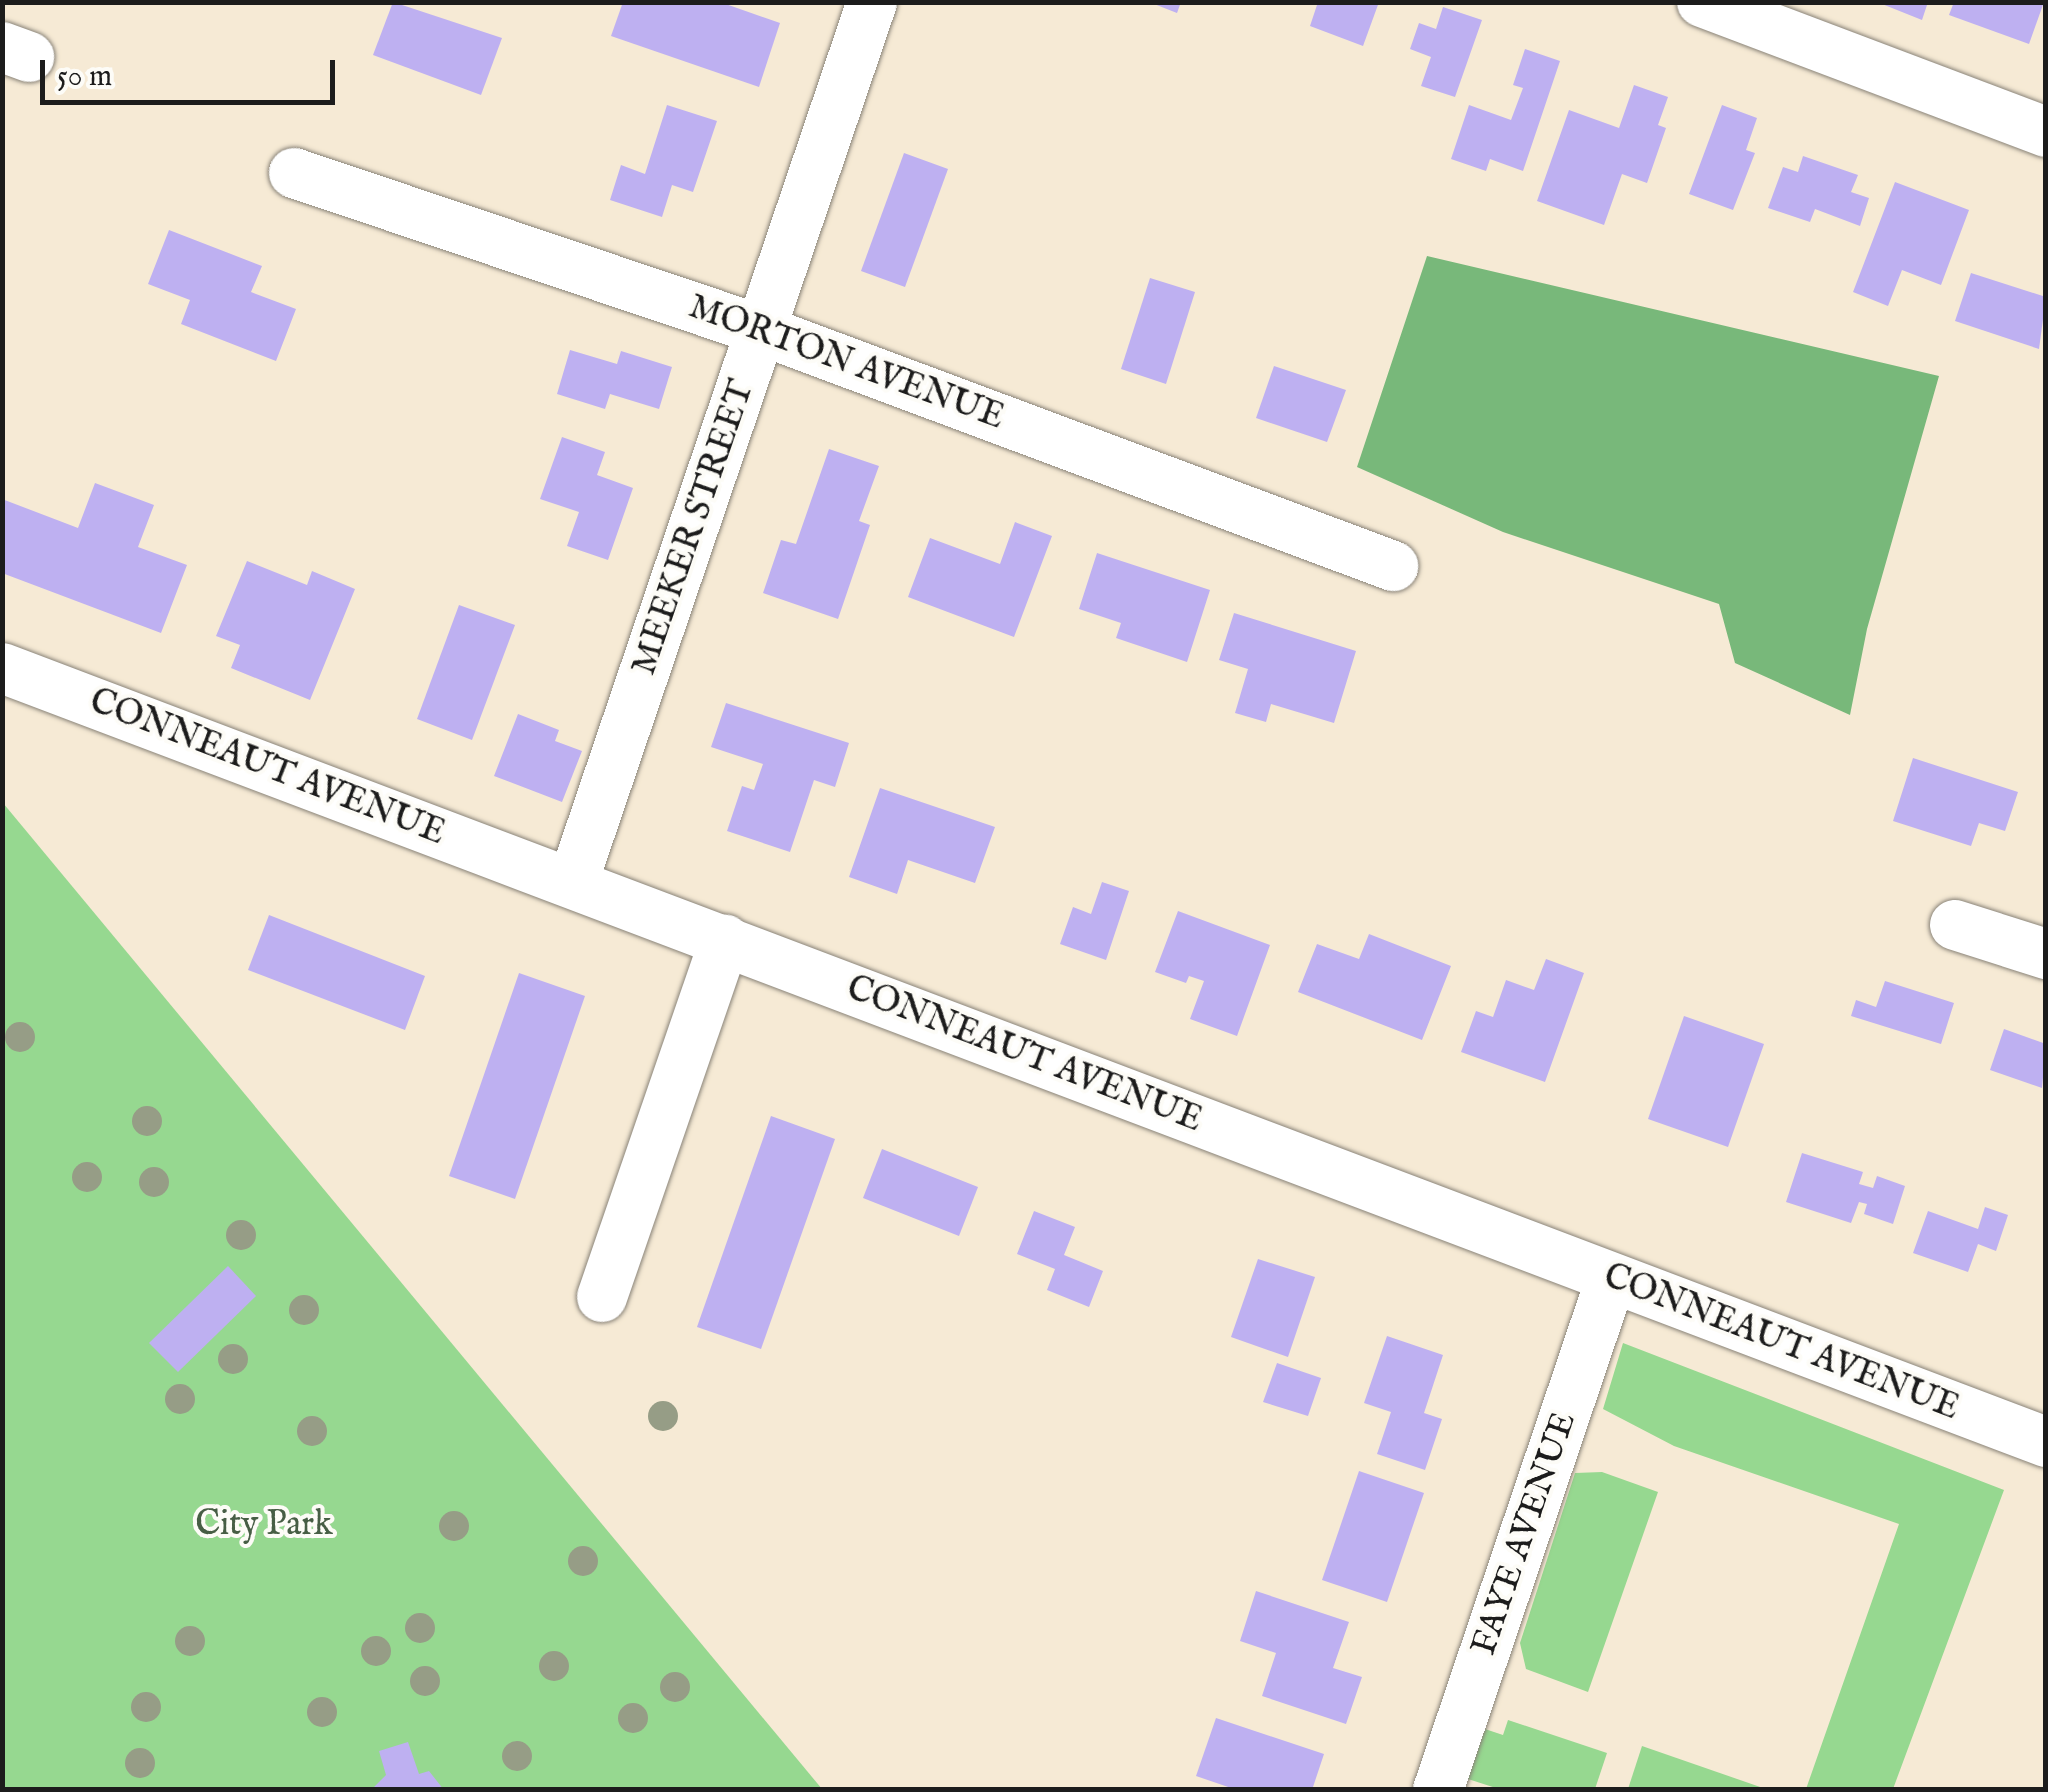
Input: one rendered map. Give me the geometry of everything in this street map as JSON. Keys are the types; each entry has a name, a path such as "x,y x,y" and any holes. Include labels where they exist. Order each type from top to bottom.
{"street":[{"name":"MEEKER STREET","path":"573,882 872,2"},
{"path":"1702,2 2046,132"},
{"name":"MORTON AVENUE","path":"294,173 761,330 1393,566"},
{"name":"CONNEAUT AVENUE","path":"2,668 2046,1442"},
{"path":"1955,926 2046,954"},
{"path":"602,1297 725,940"},
{"name":"FAYE AVENUE","path":"1438,1790 1611,1279"}],"green space":[{"path":"1427,256 1939,376 1867,629 1850,715 1735,663 1719,604 1503,532 1357,467"},
{"name":"City Park","path":"3,803 822,1789 2,1789"},
{"path":"1623,1343 2004,1490 1893,1789 1806,1789 1899,1524 1674,1446 1603,1409"},
{"path":"1602,1472 1658,1492 1588,1692 1526,1669 1520,1643 1575,1473"},
{"path":"1508,1720 1607,1753 1595,1789 1499,1789 1468,1779 1485,1729 1503,1735"},
{"path":"1642,1746 1766,1789 1628,1789"}],"building":[{"path":"393,2 502,38 481,95 373,55"},
{"path":"623,2 720,2 780,23 759,87 611,36"},
{"path":"1149,2 1181,2 1177,13"},
{"path":"1318,2 1379,2 1363,46 1310,26"},
{"path":"1877,2 1928,2 1922,20"},
{"path":"1954,2 2044,2 2029,44 1949,15"},
{"path":"1443,7 1482,20 1455,97 1421,86 1431,57 1410,49 1419,23 1436,29"},
{"path":"1525,49 1560,61 1523,171 1490,159 1486,171 1451,159 1469,105 1511,120 1523,88 1513,85"},
{"path":"1634,85 1668,97 1658,125 1666,128 1647,183 1622,174 1604,225 1537,201 1569,110 1619,128"},
{"path":"667,105 717,121 693,192 672,185 662,217 610,200 621,165 645,174"},
{"path":"1722,105 1757,118 1746,150 1755,153 1733,210 1689,194"},
{"path":"904,153 948,169 905,287 861,271"},
{"path":"1803,156 1858,175 1851,192 1869,198 1860,226 1815,209 1810,222 1768,208 1783,167 1798,172"},
{"path":"1895,182 1969,210 1941,285 1902,270 1888,306 1853,292"},
{"path":"169,230 262,266 251,292 296,309 276,361 181,324 190,300 148,284"},
{"path":"1971,273 2046,297 2039,349 1955,321"},
{"path":"1150,278 1195,292 1166,384 1121,369"},
{"path":"570,350 617,364 621,351 672,367 659,409 610,394 605,409 557,394"},
{"path":"1274,366 1346,390 1327,442 1256,418"},
{"path":"562,437 605,452 597,475 633,488 608,560 567,546 579,512 540,499"},
{"path":"829,449 879,466 859,521 870,525 838,619 763,593 781,540 796,544"},
{"path":"95,483 154,505 138,547 187,565 161,633 2,573 2,499 78,528"},
{"path":"1015,522 1052,536 1014,637 908,597 930,538 1000,564"},
{"path":"1097,553 1210,590 1187,662 1116,638 1121,623 1079,609"},
{"path":"247,561 307,585 312,571 355,589 310,700 231,668 240,645 216,636"},
{"path":"459,605 515,625 472,740 417,719"},
{"path":"1234,613 1356,651 1334,723 1271,704 1266,722 1235,713 1248,669 1219,660"},
{"path":"726,703 849,743 835,787 814,780 790,852 727,831 742,786 754,790 763,764 711,747"},
{"path":"518,714 559,730 555,741 582,751 562,802 494,776"},
{"path":"1913,758 2018,792 2005,831 1979,823 1971,846 1893,821"},
{"path":"880,788 995,827 975,883 908,860 897,894 849,877"},
{"path":"1102,882 1129,891 1106,960 1060,944 1073,907 1091,914"},
{"path":"1178,911 1270,945 1237,1036 1190,1019 1204,981 1189,976 1186,983 1155,972"},
{"path":"269,915 425,976 405,1030 248,970"},
{"path":"1369,934 1451,966 1422,1040 1298,992 1317,944 1359,959"},
{"path":"1546,959 1584,973 1545,1082 1461,1052 1476,1011 1493,1017 1506,980 1534,990"},
{"path":"519,973 585,996 515,1199 449,1176"},
{"path":"1885,981 1954,1003 1941,1044 1851,1016 1856,1000 1876,1007"},
{"path":"1684,1016 1764,1044 1728,1147 1648,1119"},
{"path":"2004,1029 2046,1044 2042,1088 1990,1070"},
{"path":"771,1116 835,1139 761,1349 697,1327"},
{"path":"882,1149 978,1187 959,1236 863,1198"},
{"path":"1802,1153 1863,1172 1859,1184 1873,1188 1877,1176 1905,1186 1893,1224 1864,1214 1867,1204 1859,1202 1851,1223 1786,1202"},
{"path":"1985,1207 2008,1215 1996,1251 1978,1244 1968,1272 1913,1253 1928,1211 1978,1229"},
{"path":"1034,1211 1075,1227 1064,1255 1103,1271 1089,1307 1047,1290 1055,1269 1017,1254"},
{"path":"1258,1259 1315,1277 1288,1357 1231,1337"},
{"path":"228,1266 256,1296 178,1372 149,1343"},
{"path":"1387,1336 1443,1355 1424,1413 1442,1419 1425,1470 1377,1454 1391,1412 1364,1403"},
{"path":"1277,1363 1321,1378 1308,1416 1263,1402"},
{"path":"1359,1471 1424,1493 1387,1602 1322,1580"},
{"path":"1256,1591 1349,1622 1333,1668 1362,1677 1346,1724 1262,1696 1276,1653 1240,1641"},
{"path":"1216,1718 1324,1754 1312,1790 1237,1790 1196,1776"},
{"path":"408,1742 419,1774 429,1771 444,1790 371,1790 386,1775 379,1751"}]}
